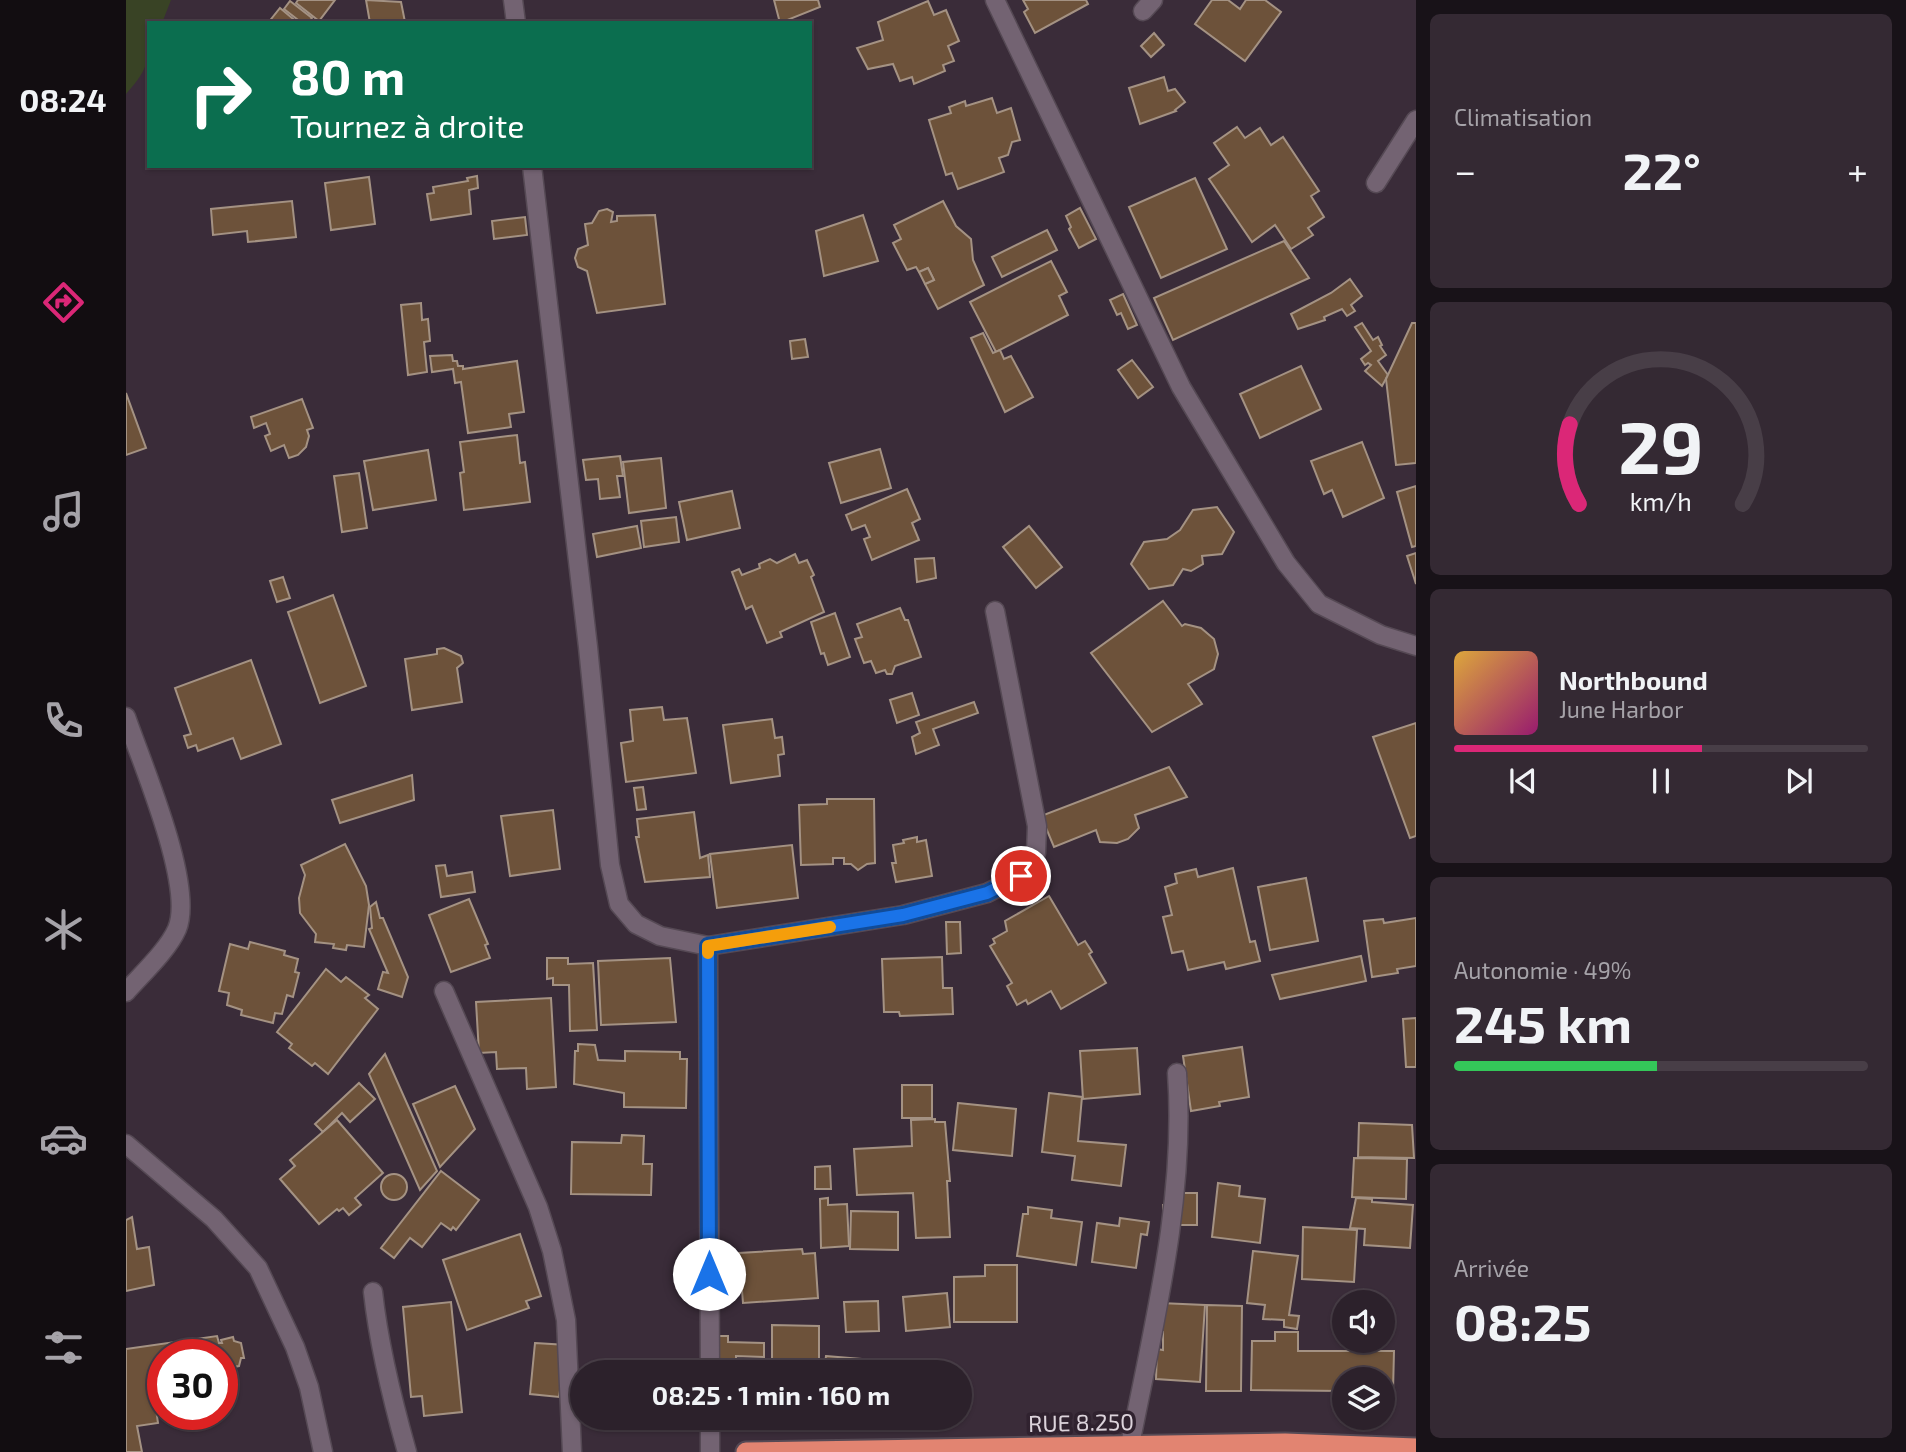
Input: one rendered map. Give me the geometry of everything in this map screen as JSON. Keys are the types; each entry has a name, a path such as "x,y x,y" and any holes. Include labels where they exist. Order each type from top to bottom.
{"highway":[{"name":"RUE 8.250","path":"746,1452 1130,1445 1184,1449 1416,1448"}],"street":[{"path":"513,0 516,21"},
{"path":"995,0 1181,387 1286,563 1319,604 1381,635 1416,646"},
{"path":"1376,183 1416,120"},
{"path":"532,168 588,648 610,865 619,904 636,924 660,936 708,946 903,915 987,893 1021,876 1036,853 1037,826 995,611"},
{"path":"126,718 176,863 181,898 178,928 172,939 126,992"},
{"path":"708,946 710,1360"},
{"path":"444,991 538,1207 552,1251 566,1320 572,1452"},
{"path":"1130,1445 1154,1324 1175,1187 1179,1136 1177,1073"},
{"path":"126,1144 214,1219 258,1268 295,1347 309,1387 323,1452"},
{"path":"373,1292 383,1359 407,1452"},
{"path":"710,1430 710,1452"}],"green space":[{"path":"126,0 171,0 163,21 147,21 147,61 140,76 126,94"}],"building":[{"path":"298,0 335,0 319,21 296,3"},
{"path":"366,0 401,2 405,21 370,21"},
{"path":"774,0 818,0 820,7 779,21"},
{"path":"1023,0 1086,0 1088,4 1035,33 1024,12 1028,9"},
{"path":"1212,0 1228,0 1240,9 1246,0 1265,0 1281,12 1245,61 1195,24"},
{"path":"290,1 312,18 310,21 299,21 284,9"},
{"path":"928,1 934,15 946,10 959,41 948,46 954,61 943,65 945,71 914,84 912,77 900,81 893,64 868,69 857,48 883,40 878,22"},
{"path":"280,8 296,21 270,21"},
{"path":"1154,33 1164,45 1151,57 1141,46"},
{"path":"1164,77 1168,91 1175,89 1185,102 1176,111 1140,124 1129,88"},
{"path":"992,98 997,113 1011,108 1020,140 1012,142 1008,155 999,158 1004,172 958,189 952,173 946,175 929,120 951,113 949,107 965,101 966,106"},
{"path":"1237,127 1245,138 1260,128 1271,145 1283,137 1319,191 1311,196 1324,217 1308,228 1313,235 1291,249 1275,225 1252,242 1209,179 1229,165 1214,143"},
{"path":"477,176 478,188 469,190 471,214 431,220 427,194 434,193 433,187 468,181 467,178"},
{"path":"369,177 375,224 331,230 325,183"},
{"path":"1195,178 1227,249 1161,278 1129,207"},
{"path":"292,201 296,237 248,242 247,231 213,235 211,209"},
{"path":"943,201 956,226 971,239 973,260 984,285 938,309 925,284 934,280 928,268 919,272 916,267 907,270 893,243 901,239 894,225"},
{"path":"1080,208 1096,239 1079,248 1069,229 1071,227 1066,216"},
{"path":"607,209 613,212 611,222 617,221 617,216 655,215 665,304 597,313 587,271 578,267 575,258 578,249 588,245 585,224 592,223 599,211"},
{"path":"863,215 878,261 824,276 816,231"},
{"path":"525,217 527,235 494,239 492,221"},
{"path":"1047,230 1057,250 1002,277 992,257"},
{"path":"1284,241 1309,278 1173,340 1154,298"},
{"path":"1051,261 1067,292 1059,296 1068,315 996,352 970,302"},
{"path":"928,268 934,280 925,284 919,272"},
{"path":"1350,279 1362,296 1351,305 1355,311 1347,316 1342,309 1324,317 1325,320 1298,329 1291,314 1331,293"},
{"path":"1123,294 1137,325 1128,329 1121,313 1117,315 1110,300"},
{"path":"421,303 422,320 428,319 430,341 424,342 427,372 408,375 401,305"},
{"path":"1362,323 1373,340 1378,337 1386,355 1378,361 1388,375 1382,386 1365,371 1371,365 1365,365 1361,359 1371,351 1355,327"},
{"path":"1412,323 1416,323 1416,463 1396,465 1386,379"},
{"path":"983,333 993,353 1000,350 1004,359 1011,356 1033,397 1005,412 971,338"},
{"path":"805,339 808,357 792,359 790,341"},
{"path":"452,355 453,361 457,361 458,366 463,366 463,369 517,361 524,412 509,414 511,427 468,433 461,382 455,383 453,369 432,372 430,356"},
{"path":"1132,360 1153,387 1138,398 1118,370"},
{"path":"1301,366 1321,409 1260,438 1240,394"},
{"path":"126,393 146,448 126,455"},
{"path":"302,399 313,428 307,430 309,436 306,447 298,455 289,458 284,445 271,451 265,436 270,434 266,423 254,428 251,417"},
{"path":"517,435 520,463 525,462 530,502 464,510 460,473 464,472 460,442"},
{"path":"1362,442 1384,498 1343,517 1332,490 1324,494 1311,461"},
{"path":"880,449 891,488 841,503 829,463"},
{"path":"428,450 436,500 373,510 364,461"},
{"path":"620,456 623,476 617,476 620,497 600,499 598,479 586,480 583,460"},
{"path":"661,458 666,508 629,513 623,462"},
{"path":"359,473 367,528 342,532 334,476"},
{"path":"1416,486 1416,546 1412,547 1397,492"},
{"path":"907,489 920,519 912,523 919,540 872,560 864,539 870,537 865,525 852,530 846,515"},
{"path":"732,491 740,528 687,540 679,502"},
{"path":"1217,507 1234,532 1222,554 1202,556 1203,564 1191,571 1183,569 1173,585 1149,589 1131,564 1144,542 1167,539 1180,530 1193,510"},
{"path":"676,517 679,542 644,547 641,521"},
{"path":"637,526 641,548 597,557 593,534"},
{"path":"1029,526 1062,567 1036,588 1003,547"},
{"path":"1416,553 1416,584 1407,556"},
{"path":"795,554 799,563 807,560 824,612 780,632 782,637 767,643 752,606 746,609 732,572 739,569 742,575 760,568 759,564 770,559 777,563"},
{"path":"934,558 936,578 917,582 915,559"},
{"path":"283,577 290,598 277,602 270,581"},
{"path":"333,595 366,686 320,703 288,612"},
{"path":"1163,601 1182,626 1185,624 1201,628 1214,639 1218,654 1214,669 1188,684 1202,704 1152,732 1091,653"},
{"path":"900,608 905,620 908,620 921,657 895,666 892,674 887,674 885,670 876,673 871,661 864,663 855,639 862,637 857,624"},
{"path":"835,613 850,657 828,665 824,653 821,654 811,622"},
{"path":"444,648 461,656 463,663 457,668 462,702 412,710 405,659 437,654 437,649"},
{"path":"251,660 281,744 241,759 233,738 198,751 196,745 188,748 184,736 191,734 175,688"},
{"path":"912,693 919,715 897,723 890,700"},
{"path":"974,702 978,713 933,729 939,745 916,754 912,737 920,733 916,722"},
{"path":"662,707 664,720 687,718 696,773 626,782 621,743 633,741 630,710"},
{"path":"772,719 775,738 782,737 784,754 778,755 780,776 731,783 723,725"},
{"path":"1416,723 1416,836 1410,838 1373,737"},
{"path":"1169,767 1187,797 1135,815 1139,828 1128,839 1117,843 1100,842 1096,830 1054,847 1041,816"},
{"path":"412,775 414,800 340,823 332,800"},
{"path":"643,787 646,809 637,810 634,788"},
{"path":"827,799 874,799 875,863 867,864 858,870 851,864 844,864 844,858 833,858 833,864 801,865 799,805 827,804"},
{"path":"553,810 560,869 510,876 501,816"},
{"path":"694,812 700,858 708,855 710,877 645,882 636,837 639,837 637,819"},
{"path":"917,837 917,842 926,840 932,876 896,882 892,863 896,863 893,845"},
{"path":"345,844 366,886 369,905 364,947 347,945 346,950 333,948 334,944 315,942 316,934 300,913 299,898 305,875 301,865"},
{"path":"792,845 798,898 717,908 710,854"},
{"path":"445,865 447,876 472,872 475,892 441,897 436,866"},
{"path":"1233,868 1250,942 1255,941 1260,961 1226,969 1224,962 1188,970 1183,951 1172,953 1163,917 1172,915 1165,887 1177,883 1175,874 1196,869 1198,877"},
{"path":"1306,878 1318,941 1270,950 1258,887"},
{"path":"1049,896 1078,945 1085,941 1092,952 1089,954 1106,983 1061,1009 1051,991 1028,1004 1026,1000 1017,1005 1007,986 1012,983 990,946 995,943 993,939 1007,931 1005,921"},
{"path":"469,899 488,944 485,945 490,958 451,972 429,915"},
{"path":"376,902 380,918 383,918 408,977 402,997 378,989 383,972 388,973 369,929 372,928 370,907"},
{"path":"1416,918 1416,966 1397,969 1398,973 1372,977 1364,921 1383,919 1384,923"},
{"path":"946,922 960,922 961,953 947,954"},
{"path":"250,942 285,951 284,955 298,959 295,972 299,973 293,997 287,995 282,1014 275,1013 273,1023 241,1015 242,1010 227,1005 229,993 219,991 230,944 248,949"},
{"path":"1361,956 1366,981 1280,999 1272,975"},
{"path":"942,957 943,988 952,988 953,1014 900,1016 899,1012 884,1012 882,959"},
{"path":"547,958 568,958 568,964 593,963 597,1030 570,1031 569,985 553,985 553,978 547,979"},
{"path":"670,958 676,1022 601,1025 598,961"},
{"path":"326,969 341,982 346,977 369,995 365,998 378,1009 328,1074 315,1063 312,1066 289,1048 292,1044 277,1032"},
{"path":"551,998 556,1087 527,1089 526,1068 497,1069 496,1052 479,1053 476,1002"},
{"path":"1416,1018 1416,1067 1406,1067 1403,1019"},
{"path":"578,1044 595,1045 598,1060 625,1061 625,1051 680,1052 680,1059 687,1059 686,1108 624,1107 624,1093 574,1084 575,1051 578,1051"},
{"path":"1242,1047 1249,1097 1219,1102 1220,1106 1191,1111 1183,1056"},
{"path":"1137,1048 1140,1094 1083,1099 1080,1051"},
{"path":"385,1054 437,1171 420,1190 369,1074"},
{"path":"359,1083 375,1099 350,1122 342,1113 323,1132 315,1124"},
{"path":"902,1085 932,1085 932,1118 902,1118"},
{"path":"455,1086 475,1129 440,1167 413,1104"},
{"path":"1049,1093 1082,1097 1078,1141 1126,1145 1121,1186 1072,1180 1075,1156 1042,1152"},
{"path":"958,1103 1016,1109 1012,1156 953,1150"},
{"path":"935,1119 935,1122 945,1122 950,1181 947,1181 950,1237 916,1238 913,1193 857,1195 854,1149 912,1146 911,1120"},
{"path":"337,1120 383,1173 355,1198 361,1205 349,1215 343,1208 339,1211 337,1209 319,1224 280,1179 295,1166 290,1160"},
{"path":"1359,1123 1412,1125 1414,1158 1358,1157"},
{"path":"622,1135 644,1136 643,1164 652,1164 651,1195 571,1194 572,1142 621,1143"},
{"path":"1354,1158 1407,1159 1406,1199 1352,1197"},
{"path":"830,1166 831,1189 815,1189 815,1167"},
{"path":"441,1171 479,1200 456,1230 453,1227 451,1230 441,1223 422,1247 410,1238 394,1258 381,1248"},
{"path":"394,1174 403,1178 407,1187 403,1196 394,1200 385,1196 381,1187 385,1178"},
{"path":"1218,1183 1240,1186 1239,1196 1265,1199 1260,1243 1212,1237"},
{"path":"1174,1193 1197,1193 1197,1225 1163,1225 1163,1205 1174,1205"},
{"path":"828,1198 828,1205 847,1204 849,1246 821,1248 820,1199"},
{"path":"1356,1198 1413,1205 1410,1248 1364,1245 1365,1229 1350,1228"},
{"path":"1028,1207 1052,1210 1051,1218 1082,1222 1076,1265 1017,1256 1023,1214 1028,1214"},
{"path":"851,1211 898,1212 898,1250 850,1249"},
{"path":"132,1217 137,1249 149,1247 154,1285 126,1291 126,1220"},
{"path":"1120,1218 1149,1222 1147,1235 1141,1234 1136,1268 1092,1262 1097,1223 1119,1226"},
{"path":"1303,1227 1357,1230 1354,1282 1302,1279"},
{"path":"520,1234 541,1296 526,1301 529,1308 467,1330 443,1260"},
{"path":"802,1249 803,1254 815,1253 818,1298 743,1303 739,1253"},
{"path":"1253,1251 1298,1256 1289,1315 1299,1316 1297,1329 1284,1327 1284,1320 1263,1319 1265,1305 1247,1303"},
{"path":"985,1265 1017,1265 1017,1322 954,1322 954,1277 985,1276"},
{"path":"947,1293 950,1327 906,1331 903,1297"},
{"path":"878,1301 879,1331 846,1332 844,1302"},
{"path":"451,1302 462,1412 424,1416 422,1396 411,1397 403,1307"},
{"path":"1160,1303 1205,1305 1200,1382 1156,1379 1157,1349 1163,1350 1163,1332 1159,1332"},
{"path":"1207,1305 1242,1306 1241,1391 1206,1391"},
{"path":"772,1325 819,1326 819,1360 772,1360"},
{"path":"1275,1332 1298,1332 1298,1351 1394,1353 1394,1367 1332,1367 1332,1391 1251,1390 1252,1341 1275,1341"},
{"path":"217,1336 218,1339 196,1339"},
{"path":"715,1336 728,1336 728,1342 764,1343 764,1357 736,1356 736,1360 715,1360"},
{"path":"238,1342 241,1343 244,1358 241,1358 239,1366"},
{"path":"535,1343 567,1345 559,1397 530,1394"},
{"path":"147,1346 147,1425 137,1426 142,1452 126,1452 126,1349"},
{"path":"826,1356 861,1359 861,1360 826,1360"}],"slow traffic":[{"path":"708,953 708,946 830,927"}],"route":[{"path":"709,1274 708,946 903,915 987,893 1021,876"}]}
